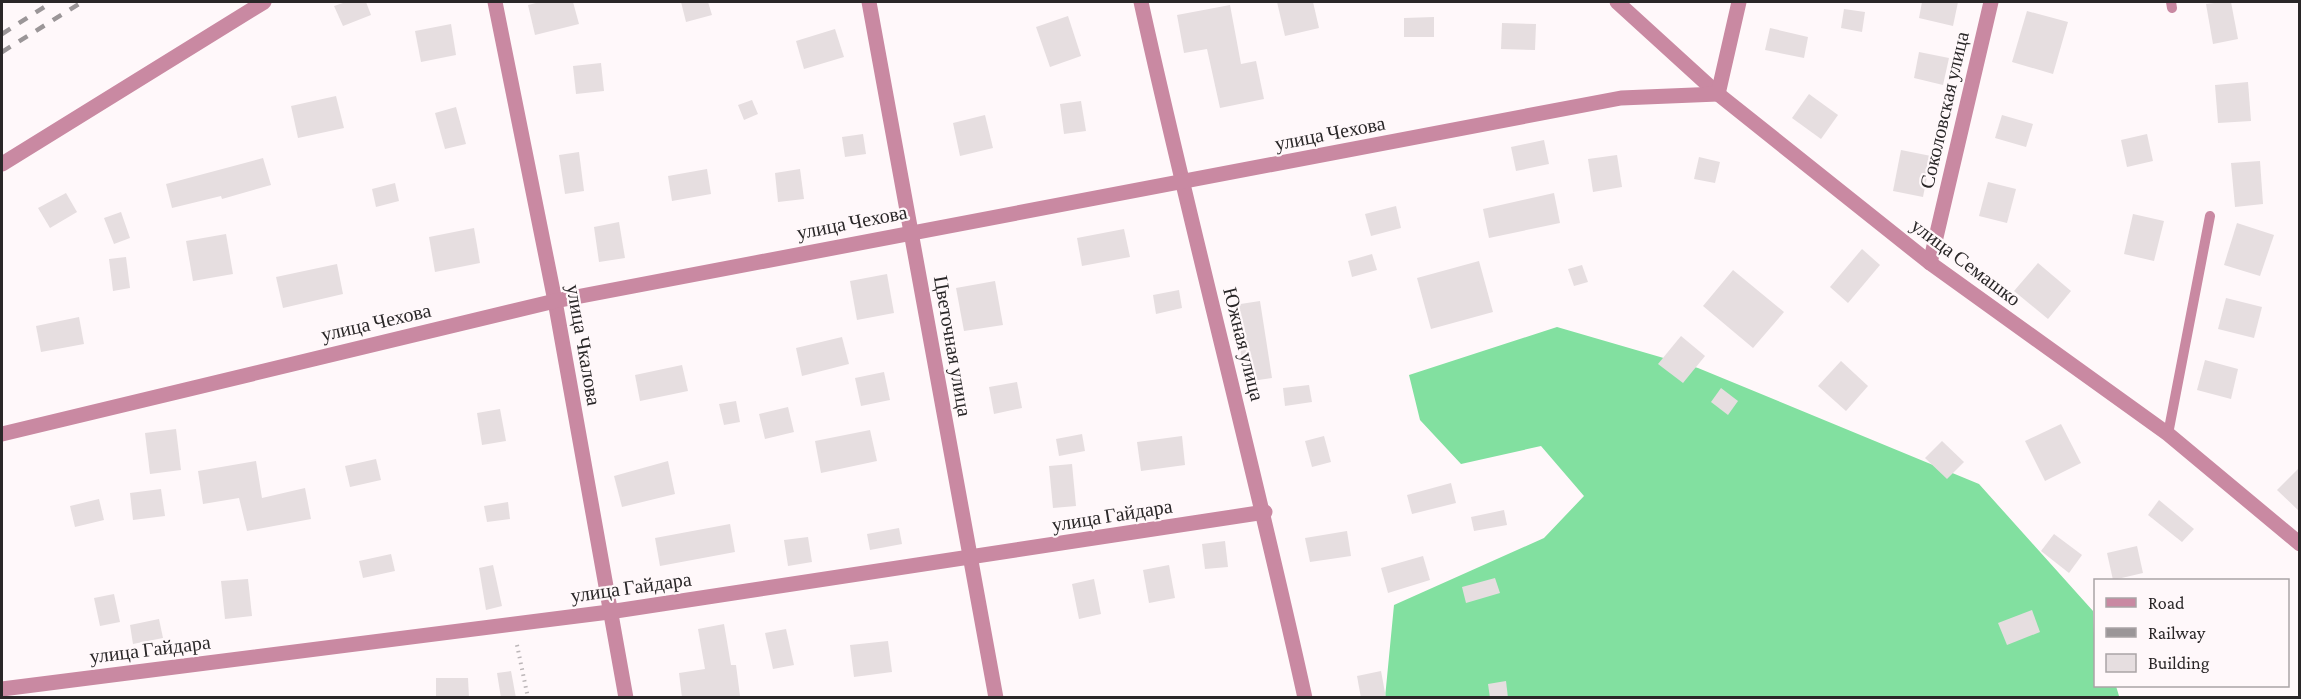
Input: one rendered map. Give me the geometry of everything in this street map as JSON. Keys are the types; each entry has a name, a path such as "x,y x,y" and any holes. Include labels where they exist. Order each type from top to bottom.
{"street":[{"path":"2,164 264,2"},
{"name":"улица Чкалова","path":"495,2 555,301 626,698"},
{"name":"Цветочная улица","path":"869,2 996,698"},
{"name":"Южная улица","path":"1141,2 1181,183 1265,512 1305,698"},
{"name":"улица Семашко","path":"1617,2 1718,94 1930,263 2168,434 2300,544"},
{"path":"1718,94 1739,2"},
{"name":"Соколовская улица","path":"1930,263 1991,2"},
{"name":"улица Чехова","path":"2,434 555,301 1621,98 1718,94"},
{"name":"улица Гайдара","path":"2,689 609,612 971,559 1265,512"}],"lane":[{"path":"2168,434 2210,216"}],"path":[{"path":"517,645 528,698"}],"green space":[{"path":"1557,327 1698,368 1979,484 2093,611 2094,687 2116,687 2119,696 1385,698 1394,605 1544,538 1584,496 1541,446 1461,464 1420,420 1409,375"}],"building":[{"path":"346,2 366,2 371,15 343,26 334,6"},
{"path":"540,2 573,2 579,24 535,35 528,5"},
{"path":"681,2 708,2 712,15 686,22"},
{"path":"1277,2 1313,2 1319,28 1285,36"},
{"path":"1922,2 1958,2 1953,26 1919,18"},
{"path":"2231,2 2238,39 2213,44 2206,4"},
{"path":"1230,5 1241,64 1256,61 1264,99 1220,108 1207,49 1184,53 1177,15"},
{"path":"1844,9 1865,12 1862,32 1841,28"},
{"path":"2027,11 2068,22 2053,74 2012,62"},
{"path":"1068,16 1081,56 1050,67 1036,27"},
{"path":"1434,17 1434,37 1404,37 1404,18"},
{"path":"1502,23 1536,24 1535,50 1501,49"},
{"path":"451,24 456,55 421,62 415,31"},
{"path":"1770,28 1808,37 1804,58 1765,50"},
{"path":"835,29 844,57 804,69 796,41"},
{"path":"1919,52 1949,58 1943,85 1914,78"},
{"path":"601,63 604,91 576,94 573,66"},
{"path":"2248,82 2251,121 2218,123 2215,85"},
{"path":"1809,94 1838,115 1821,139 1792,118"},
{"path":"336,96 344,128 298,138 291,106"},
{"path":"752,100 758,114 744,120 738,105"},
{"path":"1081,101 1086,131 1064,134 1060,104"},
{"path":"456,107 466,144 445,149 435,113"},
{"path":"985,115 993,148 960,156 953,123"},
{"path":"2002,115 2033,124 2026,147 1995,138"},
{"path":"863,134 866,154 845,157 842,137"},
{"path":"2147,134 2153,161 2127,167 2121,140"},
{"path":"1544,140 1549,164 1516,171 1511,147"},
{"path":"1901,150 1931,156 1923,197 1893,191"},
{"path":"579,152 584,191 565,194 559,155"},
{"path":"1617,155 1622,187 1593,192 1588,159"},
{"path":"1699,157 1720,162 1715,183 1694,179"},
{"path":"263,158 271,185 222,199 221,196 172,208 166,184"},
{"path":"2260,161 2263,204 2235,207 2231,163"},
{"path":"707,169 711,194 672,201 668,176"},
{"path":"800,169 804,199 778,202 775,173"},
{"path":"1988,182 2016,189 2007,223 1979,216"},
{"path":"395,183 399,201 376,207 372,189"},
{"path":"66,193 77,212 50,228 38,208"},
{"path":"1554,193 1560,223 1489,238 1483,209"},
{"path":"1396,206 1401,228 1371,236 1365,214"},
{"path":"121,212 130,238 114,244 104,218"},
{"path":"2133,214 2164,221 2154,261 2124,254"},
{"path":"619,222 625,258 599,262 594,227"},
{"path":"2237,223 2274,235 2260,276 2224,265"},
{"path":"474,228 480,263 435,272 429,237"},
{"path":"1124,229 1130,257 1082,266 1077,238"},
{"path":"226,234 233,274 193,281 186,241"},
{"path":"1862,249 1880,265 1848,303 1830,287"},
{"path":"1372,254 1377,270 1352,277 1348,261"},
{"path":"126,257 130,288 113,291 109,259"},
{"path":"1479,261 1493,312 1431,329 1417,278"},
{"path":"2038,263 2071,291 2048,319 2014,291"},
{"path":"337,264 343,294 283,308 276,277"},
{"path":"1582,265 1588,282 1574,286 1568,269"},
{"path":"1733,270 1784,312 1753,348 1703,306"},
{"path":"887,274 894,313 857,320 850,281"},
{"path":"995,281 1003,325 964,331 956,288"},
{"path":"1179,290 1182,308 1156,314 1153,295"},
{"path":"2226,298 2262,307 2254,338 2218,329"},
{"path":"1260,301 1272,378 1245,382 1234,305"},
{"path":"79,317 84,344 41,352 36,326"},
{"path":"1681,336 1705,356 1683,383 1658,364"},
{"path":"842,337 849,364 802,376 796,348"},
{"path":"2205,360 2238,369 2231,399 2197,390"},
{"path":"1841,361 1868,386 1846,411 1818,386"},
{"path":"682,365 688,391 640,401 635,375"},
{"path":"884,372 890,400 861,406 855,378"},
{"path":"1017,382 1022,408 994,414 989,387"},
{"path":"1309,385 1312,402 1285,406 1283,388"},
{"path":"1721,388 1738,401 1728,415 1711,402"},
{"path":"736,401 740,422 724,425 719,404"},
{"path":"788,407 794,432 765,439 759,414"},
{"path":"500,409 506,441 482,445 477,413"},
{"path":"2061,424 2081,463 2045,481 2025,441"},
{"path":"176,429 181,470 150,474 145,433"},
{"path":"870,430 877,461 821,473 815,441"},
{"path":"1082,434 1085,451 1059,456 1056,439"},
{"path":"1182,436 1185,465 1141,471 1137,442"},
{"path":"1324,436 1331,462 1312,467 1305,441"},
{"path":"1942,441 1964,462 1947,479 1925,458"},
{"path":"376,459 381,480 350,487 345,466"},
{"path":"256,461 262,498 305,488 311,519 247,531 239,498 203,504 198,471"},
{"path":"668,461 675,494 622,507 614,476"},
{"path":"1072,464 1076,506 1053,508 1049,466"},
{"path":"2300,467 2300,512 2277,490"},
{"path":"1451,483 1456,503 1412,514 1407,495"},
{"path":"161,489 165,516 133,520 130,493"},
{"path":"99,499 104,520 75,527 70,506"},
{"path":"2159,500 2194,529 2182,542 2148,515"},
{"path":"508,502 510,519 487,522 484,506"},
{"path":"1504,510 1507,525 1474,531 1471,517"},
{"path":"730,524 735,552 660,566 655,538"},
{"path":"899,528 902,544 870,550 867,534"},
{"path":"1347,531 1351,556 1310,562 1305,538"},
{"path":"2054,534 2082,555 2069,573 2041,551"},
{"path":"808,537 812,562 788,566 784,540"},
{"path":"1225,541 1228,567 1205,569 1202,544"},
{"path":"2137,546 2143,573 2113,579 2107,553"},
{"path":"391,554 395,571 363,578 359,561"},
{"path":"1423,556 1430,580 1388,593 1381,568"},
{"path":"493,565 502,606 486,610 479,568"},
{"path":"1169,565 1175,598 1149,603 1143,570"},
{"path":"1495,578 1500,593 1466,603 1462,587"},
{"path":"248,579 252,616 225,619 221,581"},
{"path":"1094,579 1101,614 1079,619 1072,584"},
{"path":"114,594 120,622 100,626 94,598"},
{"path":"2032,610 2040,632 2007,645 1998,623"},
{"path":"159,619 163,638 133,644 130,625"},
{"path":"724,624 731,665 736,665 740,696 682,698 679,673 705,669 698,629"},
{"path":"786,629 794,665 773,669 765,633"},
{"path":"888,641 892,672 854,677 850,645"},
{"path":"511,671 516,698 501,698 497,673"},
{"path":"1381,671 1386,698 1361,698 1357,676"},
{"path":"436,678 468,678 469,698 436,698"},
{"path":"1506,681 1508,698 1490,698 1488,684"}],"railway":[{"path":"2,34 52,2"},
{"path":"2,52 82,2"}]}
